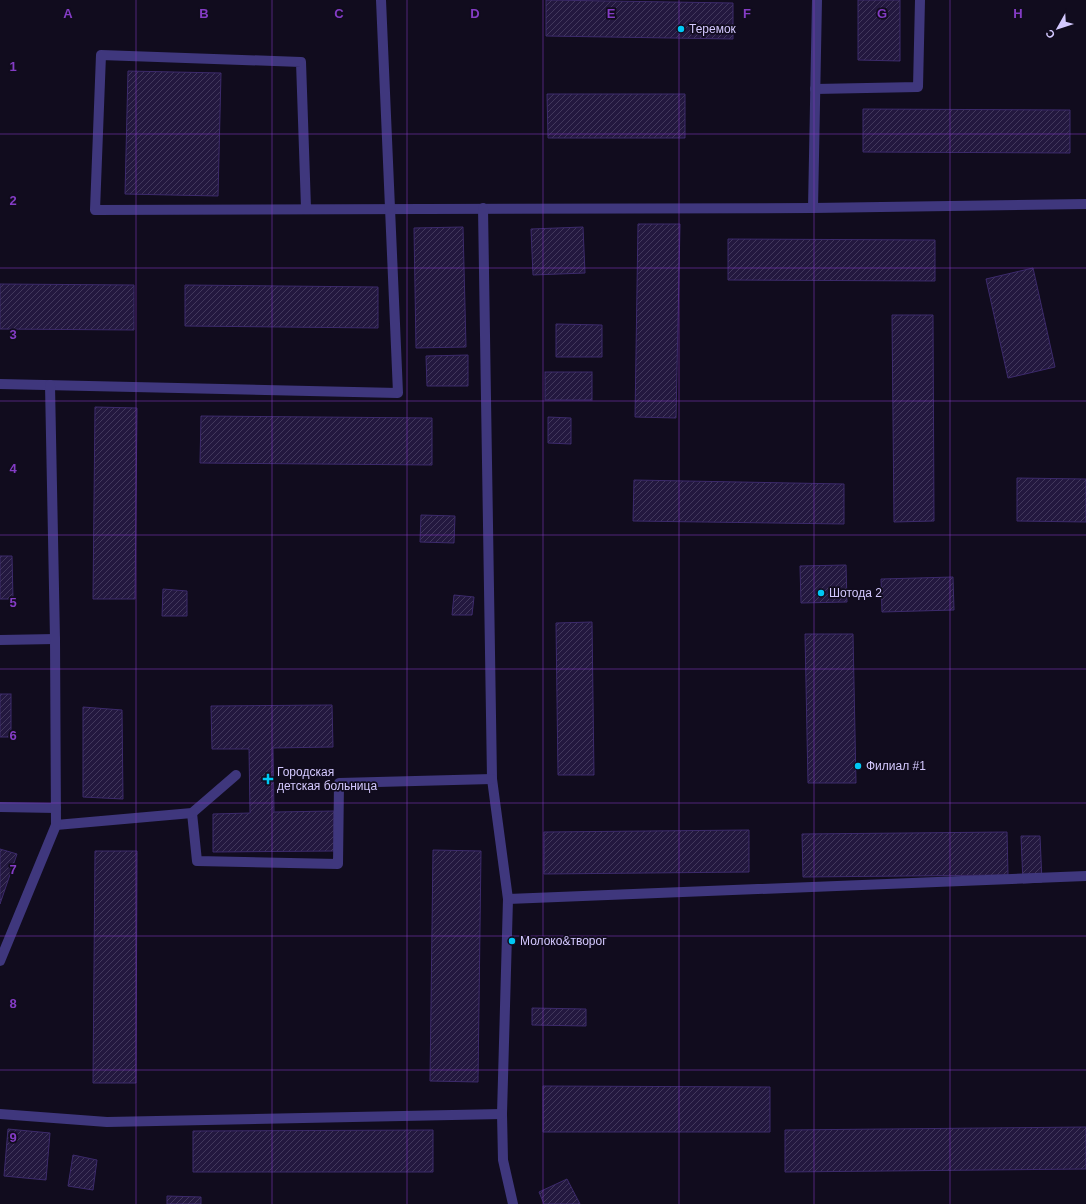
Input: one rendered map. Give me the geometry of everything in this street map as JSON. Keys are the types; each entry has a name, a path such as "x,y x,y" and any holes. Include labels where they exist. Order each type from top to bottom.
{"street":[{"path":"0,384 398,393 381,0"},
{"path":"813,208 817,0"},
{"path":"815,90 918,86 920,0"},
{"path":"306,208 301,62 101,55 95,210 306,208 390,210 483,208 813,208 1086,204"},
{"path":"483,208 492,779 508,899 502,1114 503,1160 513,1204"},
{"path":"0,961 2,951 56,825 55,639 50,385"},
{"path":"0,640 55,639"},
{"path":"56,825 192,813 236,775"},
{"path":"192,813 197,862 338,864 340,783 492,779"},
{"path":"0,808 56,808"},
{"path":"508,899 1086,876"},
{"path":"0,1114 107,1122 502,1114"}],"building":[{"path":"546,0 733,3 733,39 546,36"},
{"path":"858,0 900,0 900,61 858,60"},
{"path":"128,71 221,73 218,196 125,194"},
{"path":"547,94 685,94 685,138 548,138"},
{"path":"863,109 1070,110 1070,153 863,152"},
{"path":"638,224 680,224 676,418 635,417"},
{"path":"463,227 466,347 416,348 414,228"},
{"path":"583,227 585,273 533,275 531,229"},
{"path":"728,239 935,240 935,281 728,280"},
{"path":"1033,268 1055,367 1008,378 986,279"},
{"path":"0,284 134,285 134,330 0,329"},
{"path":"185,285 378,287 378,328 185,326"},
{"path":"892,315 933,315 934,521 894,522"},
{"path":"556,324 602,325 602,357 556,357"},
{"path":"468,355 468,386 427,386 426,356"},
{"path":"545,372 592,372 592,400 545,400"},
{"path":"95,407 137,408 135,599 93,599"},
{"path":"201,416 432,418 432,465 200,463"},
{"path":"548,417 571,418 571,444 548,443"},
{"path":"1017,478 1086,479 1086,522 1017,521"},
{"path":"634,480 844,484 844,524 633,521"},
{"path":"421,515 455,516 454,543 420,542"},
{"path":"0,556 12,556 13,599 0,599"},
{"path":"846,565 847,602 801,603 800,566"},
{"path":"953,577 954,610 882,612 881,579"},
{"path":"163,589 187,591 187,616 162,616"},
{"path":"454,595 474,597 472,615 452,615"},
{"path":"592,622 594,775 558,775 556,623"},
{"path":"805,634 853,634 856,783 808,783"},
{"path":"0,694 11,694 11,737 0,737"},
{"path":"332,705 333,747 273,748 274,812 334,811 334,851 213,852 213,814 250,813 249,749 212,749 211,706"},
{"path":"83,707 122,710 123,799 83,797"},
{"path":"749,830 749,872 544,874 544,832"},
{"path":"1007,832 1008,875 803,877 802,834"},
{"path":"1021,836 1040,836 1042,882 1023,883"},
{"path":"0,849 17,854 0,904"},
{"path":"433,850 481,851 478,1082 430,1081"},
{"path":"95,851 137,851 136,1083 93,1083"},
{"path":"532,1008 586,1009 586,1026 532,1025"},
{"path":"543,1086 770,1087 770,1132 543,1132"},
{"path":"1086,1127 1086,1169 785,1172 785,1130"},
{"path":"8,1129 50,1133 46,1180 4,1176"},
{"path":"433,1130 433,1172 193,1172 193,1131"},
{"path":"73,1155 97,1160 93,1190 68,1186"},
{"path":"567,1179 580,1204 544,1204 539,1192"},
{"path":"167,1196 201,1197 201,1204 167,1204"}],"place":[{"name":"Теремок","path":"681,29"},
{"name":"Шотода 2","path":"821,593"},
{"name":"Филиал #1","path":"858,766"},
{"name":"Городская детская больница","path":"268,779"},
{"name":"Молоко&творог","path":"512,941"}]}
